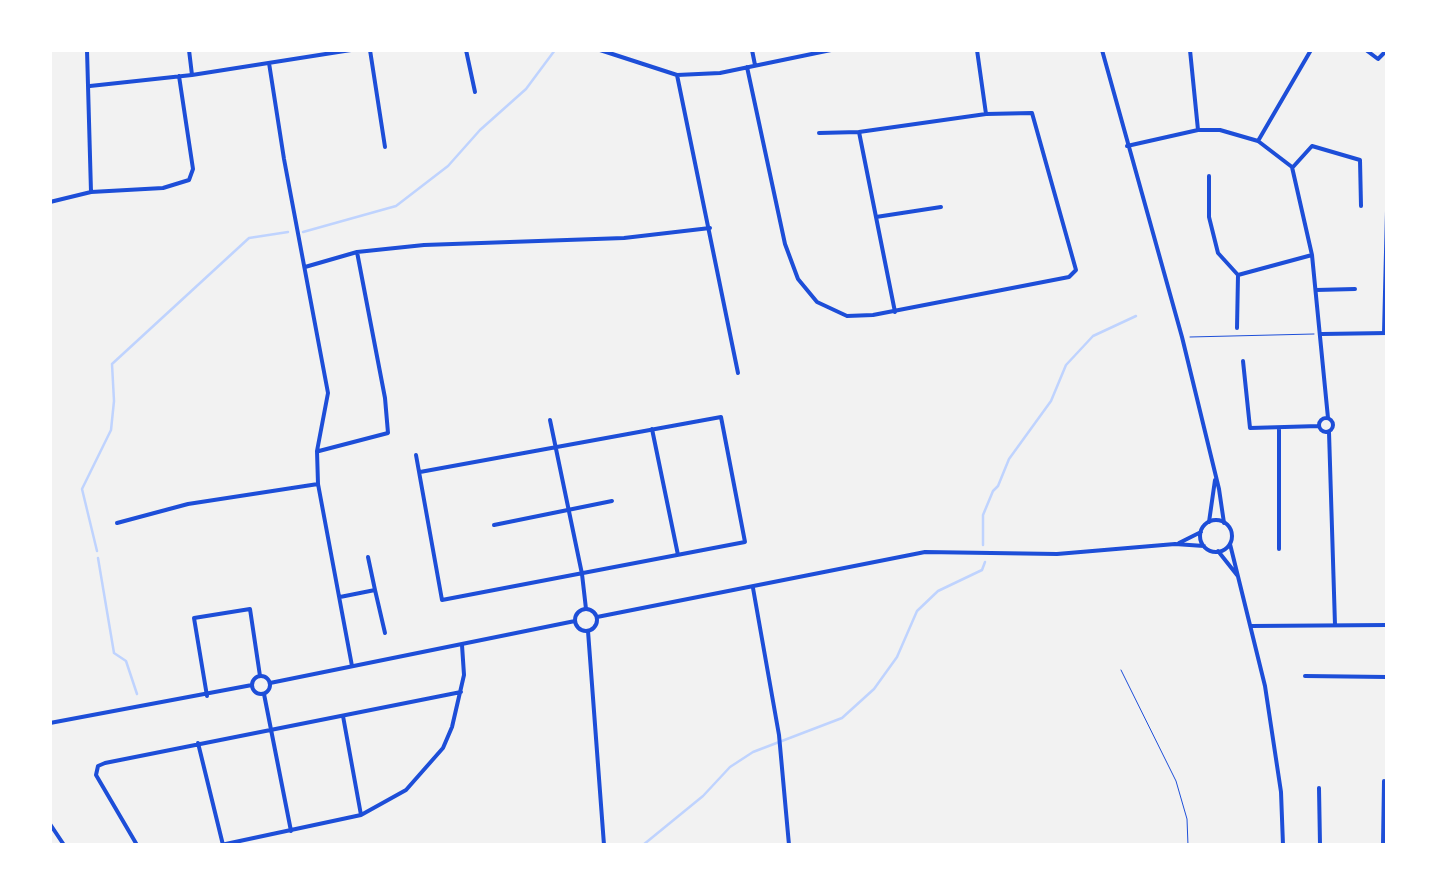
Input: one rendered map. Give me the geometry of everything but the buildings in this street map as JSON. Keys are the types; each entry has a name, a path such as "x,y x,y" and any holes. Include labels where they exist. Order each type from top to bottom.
{"street":[{"path":"87,50 90,192"},
{"path":"189,50 192,75"},
{"path":"281,50 283,61"},
{"path":"90,86 192,75 351,50"},
{"path":"370,50 384,146"},
{"path":"466,50 475,92"},
{"path":"600,50 677,75 720,73 831,50"},
{"path":"752,50 755,64"},
{"path":"978,50 986,114"},
{"path":"1102,50 1182,337 1224,523 1232,534 1230,544 1272,722 1283,845"},
{"path":"1190,50 1198,130"},
{"path":"1258,141 1311,50"},
{"path":"1366,50 1378,59 1387,50"},
{"path":"269,63 328,393 317,451 318,484 352,666"},
{"path":"747,67 786,244 798,279 816,302 847,316 895,312 1069,277 1076,270 1032,113 986,114 859,132 818,132"},
{"path":"677,75 738,373"},
{"path":"50,202 90,192 162,188 189,180 193,169 179,76"},
{"path":"1128,146 1198,130 1242,134 1258,141 1292,168 1312,255 1328,418 1334,425 1328,432 1335,624"},
{"path":"859,132 895,312"},
{"path":"1292,168 1312,146 1360,160 1360,206"},
{"path":"1209,176 1208,217 1218,253 1238,275 1237,328"},
{"path":"876,217 941,207"},
{"path":"1322,334 1386,333 1387,211"},
{"path":"305,267 357,252 478,242 624,238 710,228"},
{"path":"317,451 388,434 385,398 357,252"},
{"path":"1238,275 1312,255"},
{"path":"1316,290 1355,288"},
{"path":"1243,361 1250,428 1319,426 1328,432"},
{"path":"416,455 442,600 745,542 722,416 420,472"},
{"path":"1319,426 1321,420 1328,418"},
{"path":"550,420 586,609"},
{"path":"1278,428 1279,550"},
{"path":"652,429 678,555"},
{"path":"1175,544 1201,532 1209,522 1215,475"},
{"path":"117,523 188,504 318,484"},
{"path":"494,524 612,502"},
{"path":"1209,522 1224,523"},
{"path":"1201,532 1204,546"},
{"path":"597,617 926,552 1057,554 1175,544 1204,546 1218,551 1240,580"},
{"path":"1218,551 1230,544"},
{"path":"368,558 384,633"},
{"path":"753,588 779,734 789,845"},
{"path":"340,597 375,590"},
{"path":"206,696 194,618 250,609 260,676"},
{"path":"586,609 597,617 588,631 581,630 575,621 579,612 586,609"},
{"path":"260,676 270,682 575,621"},
{"path":"1251,626 1387,625"},
{"path":"588,631 604,845"},
{"path":"198,743 222,845 361,814 406,790 432,763 452,726 461,692 462,645"},
{"path":"50,723 206,696 252,685 260,676"},
{"path":"1305,676 1387,678"},
{"path":"264,694 270,682"},
{"path":"252,685 257,693 264,694"},
{"path":"137,845 96,776 98,766 105,762 461,692"},
{"path":"264,694 291,831"},
{"path":"342,714 361,814"},
{"path":"1383,845 1384,781"},
{"path":"1320,788 1320,845"},
{"path":"50,824 64,845"}],"lane":[{"path":"1121,670 1176,781 1187,819 1188,845"}],"path":[{"path":"1182,337 1322,334"}],"waterway":[{"path":"303,232 396,206 448,166 480,130 526,89 555,50"},
{"path":"97,551 82,489 111,430 112,364 249,238 288,232"},
{"path":"983,545 983,515 993,491 1009,459 1051,401 1066,365 1093,336 1136,316"},
{"path":"98,558 114,653 126,661 137,694"},
{"path":"643,845 703,796 730,767 753,752 842,718 874,689 897,657 917,611 938,591 982,570 985,562"}]}
